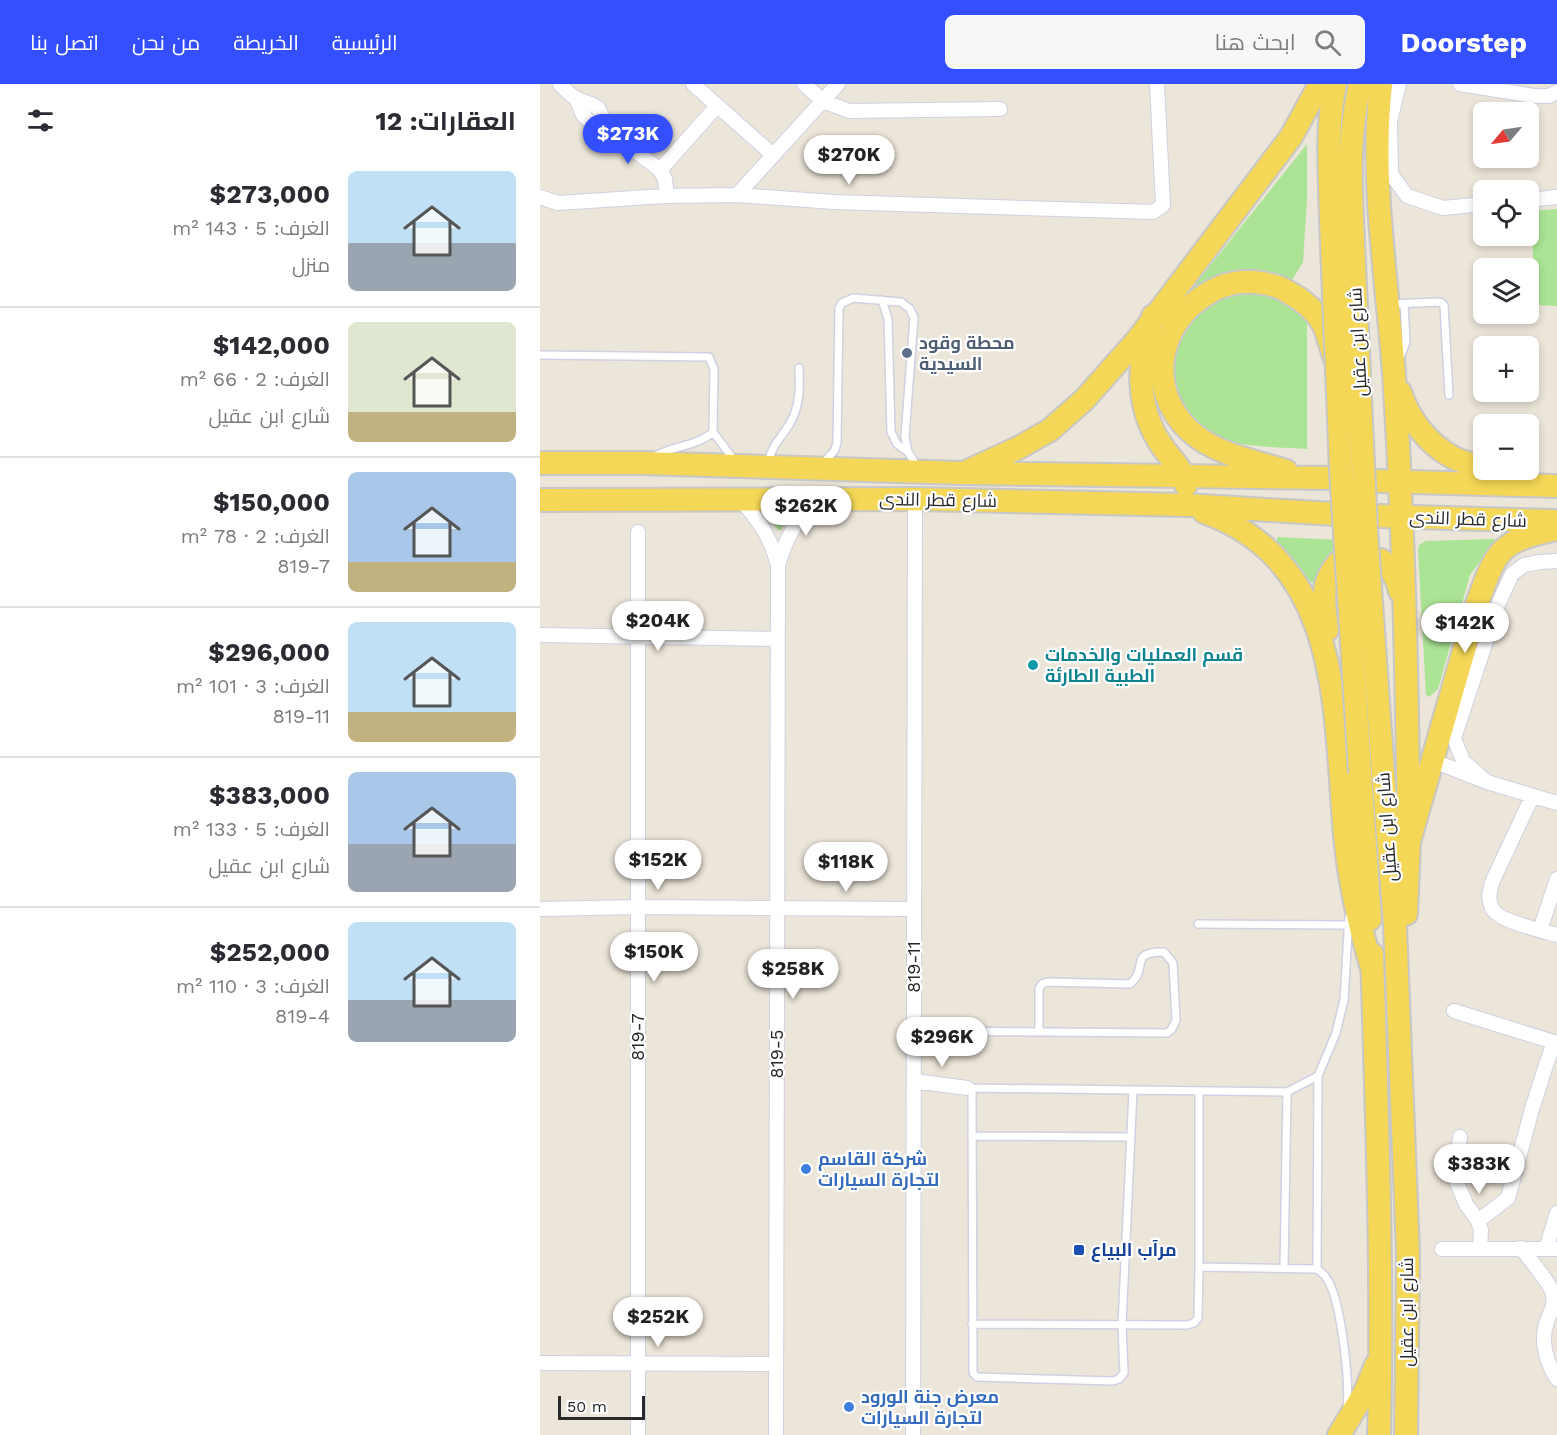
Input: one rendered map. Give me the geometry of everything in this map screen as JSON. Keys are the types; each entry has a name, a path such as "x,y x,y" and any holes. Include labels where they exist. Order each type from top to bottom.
{"main road":[{"path":"962,473 1020,447 1050,430 1084,400 1138,339 1153,316 1291,137 1320,84"},
{"path":"1335,84 1329,142 1341,220"},
{"path":"1341,220 1352,118 1360,84"},
{"path":"1381,84 1376,140 1396,304 1394,373 1400,482 1390,516 1406,612 1409,842 1399,1039"},
{"name":"شارع ابن عقيل","path":"1341,220 1335,361 1372,968 1379,1191 1381,1353 1379,1435"},
{"name":"شارع ابن عقيل","path":"1341,220 1395,926 1408,1254 1406,1435"},
{"path":"1308,477 1236,455 1202,440 1186,427 1173,411 1164,389 1162,368 1165,347 1175,322 1188,306 1222,286 1244,281 1283,288 1311,308 1326,330 1335,361"},
{"path":"1153,316 1145,337 1141,358 1144,402 1150,424 1160,444 1186,477 1187,506 1218,517 1247,533 1273,555 1294,580 1311,609 1322,641 1333,688"},
{"path":"1394,373 1404,405 1416,425 1433,443 1453,458 1473,464"},
{"name":"شارع قطر الندى","path":"540,463 642,463 962,473 1333,478"},
{"path":"1535,480 1557,485"},
{"name":"شارع قطر الندى","path":"1377,481 1557,485"},
{"name":"شارع قطر الندى","path":"540,500 915,499 1187,506 1335,514"},
{"name":"شارع قطر الندى","path":"1390,516 1557,521"},
{"path":"1409,842 1478,601 1490,569 1501,550 1512,543 1529,535 1557,529"},
{"path":"1381,560 1397,579 1406,612"},
{"path":"1338,563 1329,573 1324,600 1347,858 1357,914 1372,968"},
{"path":"1407,1322 1423,1435"},
{"path":"1341,1432 1365,1392 1381,1353"}],"street":[{"path":"560,84 576,98 596,106 603,119 603,126 660,170 665,179 668,196"},
{"path":"693,84 773,155"},
{"path":"804,84 822,101 849,111 1000,109"},
{"path":"737,195 838,84"},
{"path":"540,197 558,203 668,196 737,195 834,201 1154,212 1163,205 1157,84"},
{"path":"1399,84 1390,122 1391,174 1407,196 1443,208 1473,205"},
{"path":"1460,84 1533,96 1548,96 1557,92"},
{"path":"660,170 717,106"},
{"path":"1539,199 1557,198"},
{"name":"819-5","path":"740,499 761,523 772,544 778,565 776,1435"},
{"name":"819-5","path":"778,565 785,543 798,519 818,499"},
{"name":"819-11","path":"913,1435 915,499"},
{"name":"819-7","path":"638,532 638,1435"},
{"path":"1486,782 1463,761 1454,738 1499,602 1512,574 1524,565 1557,561"},
{"path":"540,635 777,639"},
{"path":"1431,760 1486,782 1557,803"},
{"path":"1532,797 1493,880 1489,895 1492,910 1499,917 1557,935"},
{"path":"1540,930 1557,879"},
{"path":"540,909 638,907 914,909"},
{"path":"1454,1011 1557,1044 1551,1051 1547,1062 1508,1198 1478,1221"},
{"path":"914,1081 969,1088"},
{"path":"1460,1137 1455,1178 1466,1204 1478,1221 1481,1230 1480,1248"},
{"path":"1442,1249 1552,1249 1557,1214"},
{"path":"1521,1248 1552,1291 1554,1307 1547,1321 1544,1335 1550,1365 1557,1379"},
{"path":"540,1363 776,1364"}],"lane":[{"path":"816,468 830,457 837,442 839,308 842,303 853,298 902,302 910,309 914,318 905,436 908,452"},
{"path":"882,300 888,319 891,432 897,444 908,452 923,472"},
{"path":"1396,304 1440,303 1444,306 1449,395"},
{"path":"540,355 709,357 714,369 713,432 740,467"},
{"path":"767,468 772,449 795,412 800,395 800,368"},
{"path":"642,463 668,449 700,440 713,432"},
{"path":"1317,1269 1318,1076 1336,1033 1344,1000 1349,926 1347,858"},
{"path":"1198,924 1349,926"},
{"path":"914,1031 1039,1032 1167,1033 1172,1029 1176,1020 1173,963 1164,952 1148,952 1143,956 1137,979 1130,984 1047,982 1042,984 1039,988 1039,1032"},
{"path":"1133,1091 1122,1325 1124,1373 1119,1379 1113,1381 977,1377 972,1365 972,1136 969,1088 1287,1092 1318,1076"},
{"path":"972,1324 1187,1325 1194,1323 1198,1318 1199,1091"},
{"path":"1284,1268 1287,1092"},
{"path":"972,1136 1131,1137"},
{"path":"1199,1267 1317,1269 1328,1279 1340,1316 1348,1390 1341,1432"}],"green space":[{"path":"1307,144 1307,200 1303,262 1292,280 1265,273 1243,272 1220,276 1194,286"},
{"path":"1557,209 1557,306 1539,305 1539,258 1533,258 1533,246 1539,246 1539,210"},
{"path":"1249,291 1280,300 1307,318 1307,449 1265,447 1219,439 1197,426 1182,406 1174,385 1173,363 1178,343 1189,324 1205,309 1225,297"},
{"path":"764,508 790,509 781,530 778,530"},
{"path":"1277,537 1340,540 1341,543 1324,560 1318,570 1315,583 1311,582 1277,546"},
{"path":"1494,539 1496,543 1470,575 1438,689 1429,697 1426,695 1419,545 1426,541"}],"place":[{"name":"محطة وقود السيدية","path":"907,353"},
{"name":"قسم العمليات والخدمات الطبية الطارئة","path":"1033,665"},
{"name":"شركة القاسم لتجارة السيارات","path":"806,1169"},
{"name":"مرآب البياع","path":"1079,1250"},
{"name":"معرض جنة الورود لتجارة السيارات","path":"849,1407"}]}
